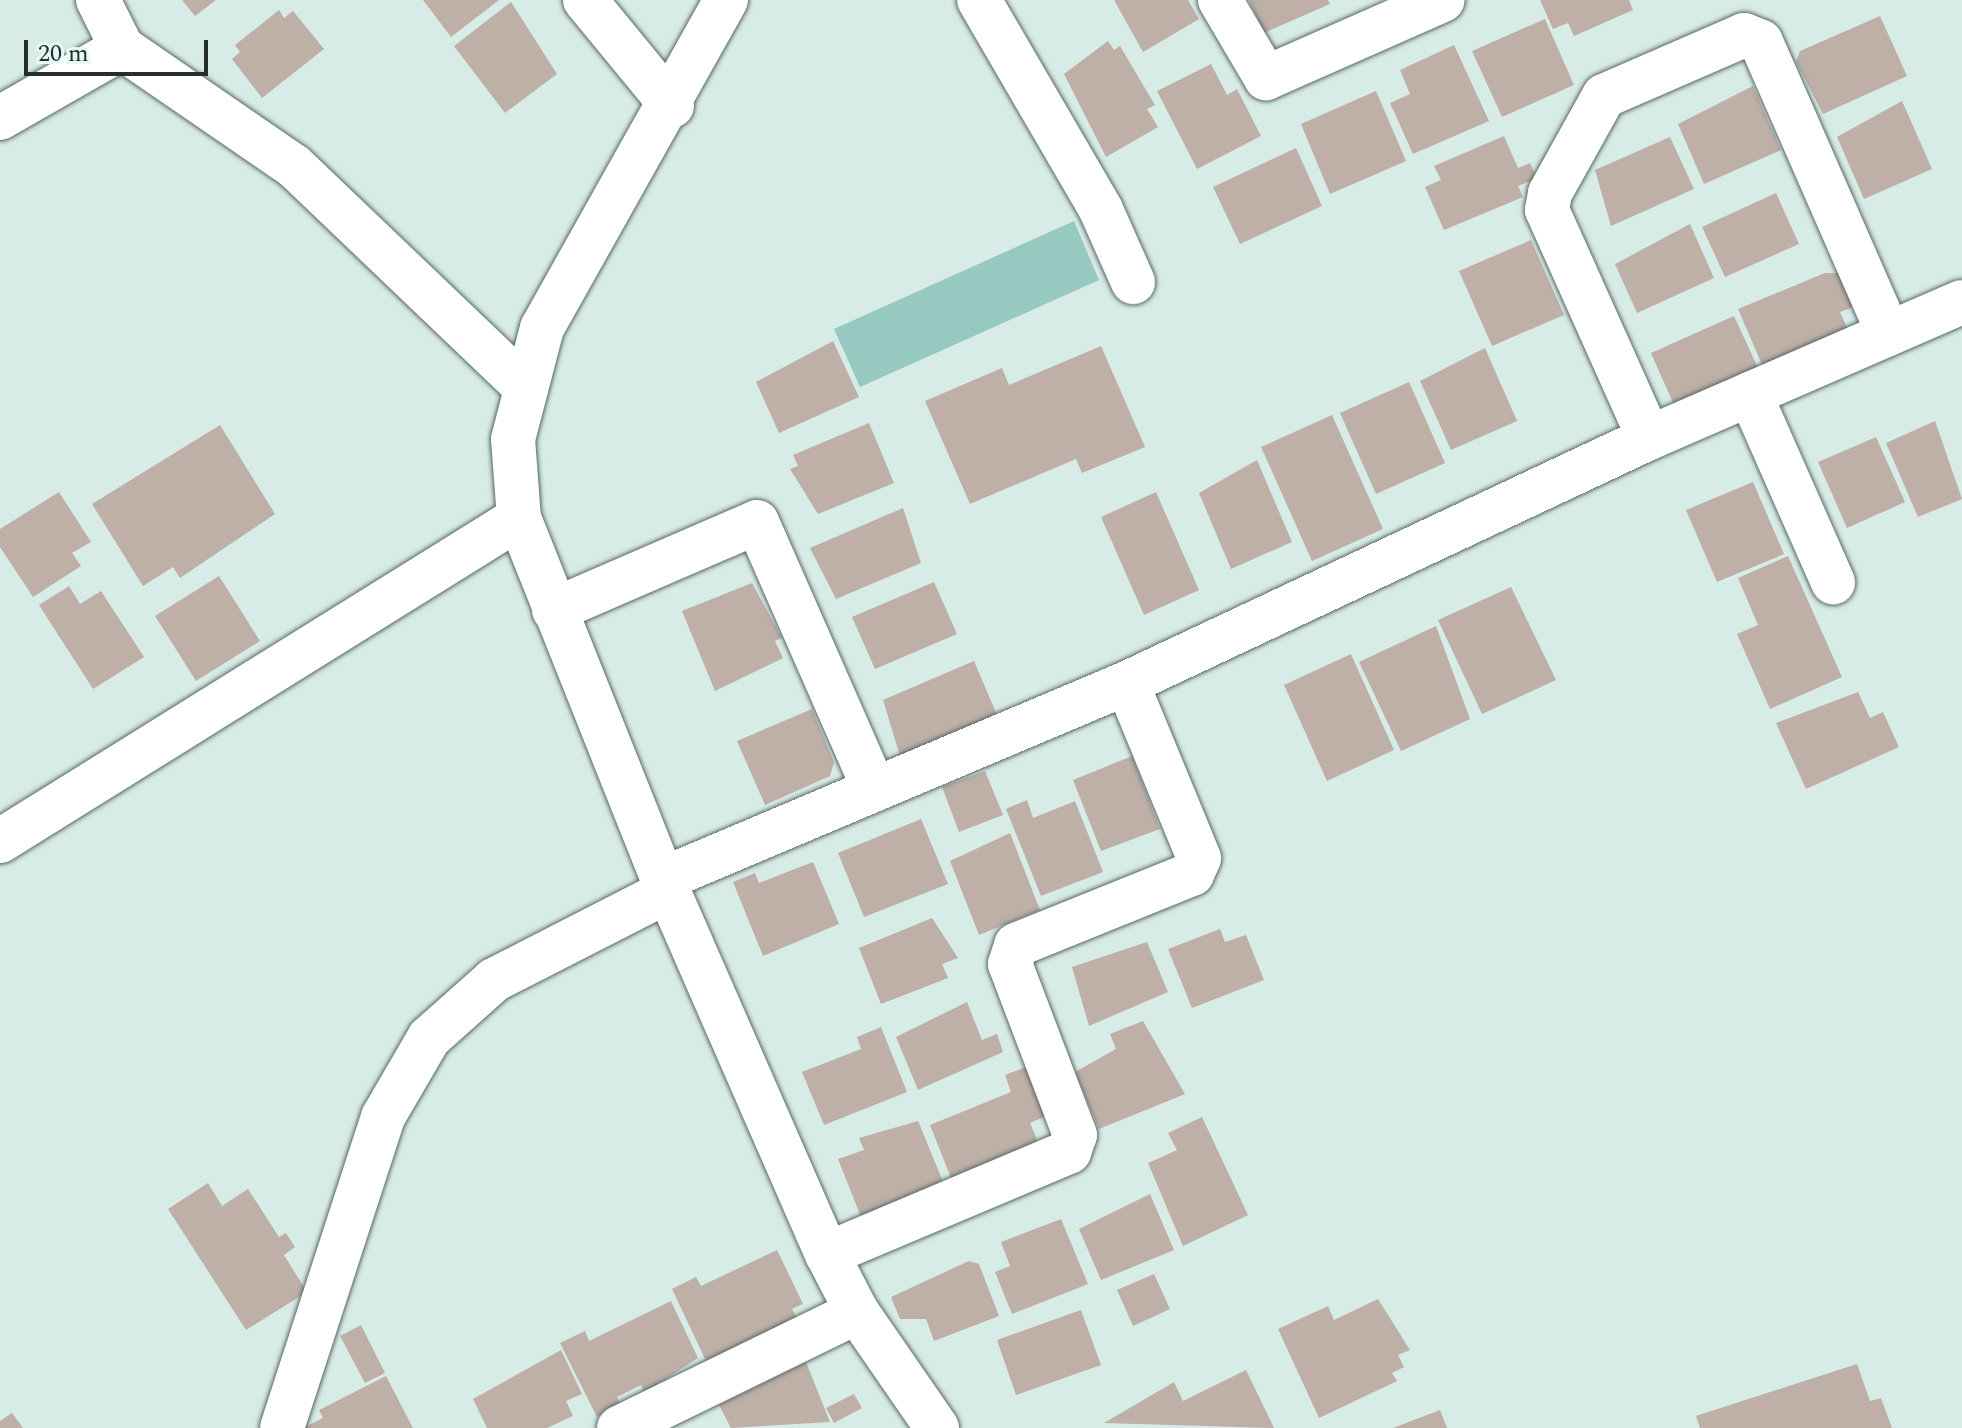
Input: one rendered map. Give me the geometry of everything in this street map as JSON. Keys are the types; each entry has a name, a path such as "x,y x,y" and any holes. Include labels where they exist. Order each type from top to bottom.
{"street":[{"path":"98,0 122,48 294,166 522,384"},
{"path":"585,0 672,106"},
{"path":"726,0 672,106 542,328 522,384 513,439 519,518 666,885 827,1254 857,1312 937,1428"},
{"path":"979,0 1101,210 1133,282"},
{"path":"1220,0 1266,78 1443,0"},
{"path":"1649,438 1547,210 1604,96 1744,35 1761,42 1888,333"},
{"path":"0,118 122,48"},
{"path":"282,1428 383,1117 429,1038 494,980 666,885 874,789 1127,683 1649,438 1962,302"},
{"path":"1750,394 1833,582"},
{"path":"0,841 519,518"},
{"path":"554,610 757,522 874,789"},
{"path":"827,1254 1069,1152 1075,1135 1010,964 1016,945 1192,874 1199,858 1127,683"},
{"path":"619,1428 857,1312"}],"green space":[{"path":"1074,221 1099,280 860,387 834,329"}],"building":[{"path":"182,0 216,0 195,16"},
{"path":"423,0 499,0 451,37"},
{"path":"1114,0 1188,0 1199,19 1143,52"},
{"path":"1249,0 1328,0 1330,4 1264,33"},
{"path":"1540,0 1629,0 1633,10 1574,36 1568,23 1553,29"},
{"path":"511,2 557,74 505,113 454,46"},
{"path":"279,10 284,18 293,11 324,49 262,98 232,59 240,52 235,45"},
{"path":"1880,16 1907,76 1823,114 1796,62 1800,51"},
{"path":"1545,19 1574,85 1502,117 1472,51"},
{"path":"1108,41 1114,50 1120,46 1155,105 1147,109 1158,127 1106,157 1064,74"},
{"path":"1454,45 1489,121 1413,154 1390,103 1410,94 1400,70"},
{"path":"1211,64 1227,95 1237,89 1261,136 1197,169 1157,91"},
{"path":"1753,86 1781,150 1704,184 1678,124"},
{"path":"1376,91 1406,161 1330,194 1301,124"},
{"path":"1902,101 1932,169 1864,199 1837,137"},
{"path":"1504,136 1518,168 1530,163 1537,178 1518,186 1523,197 1444,230 1425,187 1441,180 1434,166"},
{"path":"1670,137 1694,189 1611,226 1595,170"},
{"path":"1296,148 1322,206 1240,244 1213,187"},
{"path":"1776,193 1799,244 1725,277 1702,227"},
{"path":"1690,224 1714,278 1637,313 1615,264"},
{"path":"1531,240 1564,315 1492,346 1459,271"},
{"path":"1825,273 1839,273 1854,307 1840,312 1848,330 1763,367 1738,309"},
{"path":"1734,316 1758,368 1674,405 1651,353"},
{"path":"833,341 859,397 779,433 756,382"},
{"path":"1101,346 1145,447 1082,473 1076,459 970,504 925,401 1002,368 1009,385"},
{"path":"1485,348 1517,421 1451,450 1420,381"},
{"path":"1409,382 1445,463 1376,494 1340,413"},
{"path":"1332,415 1383,529 1312,561 1261,447"},
{"path":"1935,421 1962,499 1918,517 1886,443"},
{"path":"869,423 894,483 818,514 790,469 798,466 793,455"},
{"path":"220,425 275,514 180,578 173,567 143,586 92,504"},
{"path":"1876,437 1905,502 1847,528 1818,462"},
{"path":"1257,460 1292,542 1231,569 1199,493"},
{"path":"1753,482 1784,554 1717,582 1686,510"},
{"path":"59,492 91,542 72,553 81,566 33,597 0,547 0,529"},
{"path":"1156,492 1199,590 1144,615 1101,517"},
{"path":"903,508 921,563 836,599 810,548"},
{"path":"1788,556 1842,677 1770,709 1737,634 1758,625 1738,578"},
{"path":"219,576 260,641 196,681 155,616"},
{"path":"934,582 957,634 875,669 852,617"},
{"path":"752,583 782,638 775,641 783,658 715,691 682,611"},
{"path":"69,586 80,604 101,591 144,657 93,689 39,605"},
{"path":"1511,587 1556,680 1482,714 1438,620"},
{"path":"1436,626 1470,719 1401,751 1359,662"},
{"path":"1351,654 1394,750 1327,781 1284,685"},
{"path":"974,661 997,715 900,756 883,700"},
{"path":"1858,692 1870,718 1883,712 1899,747 1806,789 1776,723"},
{"path":"812,709 834,762 830,776 765,805 737,741"},
{"path":"1132,756 1160,829 1101,851 1073,780"},
{"path":"985,771 1003,815 959,832 942,787"},
{"path":"1027,800 1033,818 1075,801 1103,872 1041,896 1006,809"},
{"path":"921,819 948,884 864,917 838,853"},
{"path":"1010,833 1040,910 979,935 950,861"},
{"path":"813,862 839,924 763,956 733,882 755,873 759,883"},
{"path":"932,918 958,958 942,964 948,978 881,1004 859,948"},
{"path":"1220,929 1225,942 1246,935 1264,980 1192,1008 1168,949"},
{"path":"1147,942 1168,992 1089,1026 1072,967"},
{"path":"967,1002 982,1040 997,1034 1003,1052 918,1090 896,1037"},
{"path":"1143,1021 1185,1094 1099,1129 1075,1072 1116,1049 1110,1034"},
{"path":"881,1027 907,1092 824,1125 802,1072 861,1049 857,1037"},
{"path":"1026,1067 1046,1116 1030,1123 1038,1142 951,1178 930,1125 1011,1092 1005,1075"},
{"path":"1202,1117 1248,1215 1183,1246 1148,1163 1177,1150 1168,1133"},
{"path":"918,1121 944,1184 861,1217 838,1159 864,1150 859,1138"},
{"path":"208,1183 222,1206 248,1189 279,1237 286,1233 295,1247 284,1255 307,1292 246,1330 168,1209"},
{"path":"1150,1194 1174,1250 1101,1280 1079,1229"},
{"path":"1061,1219 1088,1284 1012,1314 995,1272 1010,1266 1001,1242"},
{"path":"777,1250 803,1304 792,1309 797,1318 706,1361 672,1289 696,1277 701,1286"},
{"path":"969,1261 979,1264 999,1316 934,1341 926,1319 900,1319 891,1297"},
{"path":"1154,1274 1170,1309 1133,1326 1117,1290"},
{"path":"1378,1299 1410,1350 1398,1355 1404,1367 1392,1373 1397,1381 1319,1418 1278,1329 1328,1306 1334,1320"},
{"path":"671,1301 698,1358 644,1393 641,1385 617,1397 621,1405 597,1417 560,1343 585,1331 589,1341"},
{"path":"1081,1310 1101,1365 1016,1395 997,1340"},
{"path":"361,1325 385,1373 365,1383 340,1336"},
{"path":"561,1350 582,1394 566,1401 573,1416 547,1428 487,1428 473,1399"},
{"path":"806,1362 830,1422 731,1428 719,1405"},
{"path":"1857,1364 1870,1401 1881,1398 1892,1428 1700,1428 1696,1416"},
{"path":"1246,1370 1274,1428 1104,1423 1174,1382 1183,1401"},
{"path":"386,1376 413,1428 303,1428 323,1418 319,1410"},
{"path":"854,1394 862,1408 834,1423 826,1408"},
{"path":"1440,1410 1447,1428 1393,1428"},
{"path":"12,1413 23,1428 0,1428 0,1421"}]}
